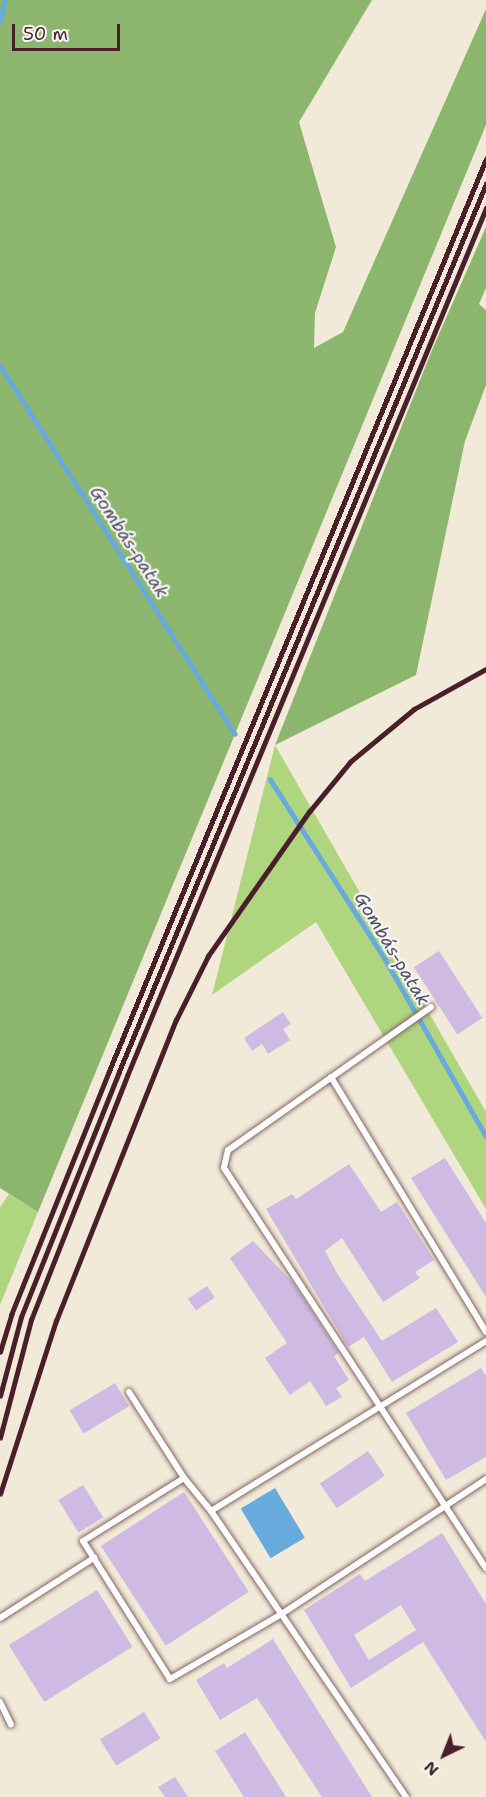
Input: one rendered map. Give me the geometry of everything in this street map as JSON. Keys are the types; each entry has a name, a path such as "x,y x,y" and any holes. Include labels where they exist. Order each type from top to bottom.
{"lane":[{"path":"431,1007 228,1150 224,1168 486,1569"},
{"path":"331,1077 486,1332"},
{"path":"211,1511 381,1409 486,1341"},
{"path":"129,1392 184,1478 211,1511 406,1797"},
{"path":"184,1478 83,1541 171,1679 280,1615 486,1479"},
{"path":"0,1618 94,1558"},
{"path":"0,1702 11,1725"}],"green space":[{"path":"0,0 372,0 299,122 336,247 315,313 314,348 343,332 486,9 486,125 38,1212 0,1188"},
{"path":"486,227 486,288 479,304 486,310 486,385 465,441 416,675 275,745 432,350"},
{"path":"275,745 486,1112 486,1209 316,922 212,995"},
{"path":"9,1194 38,1212 0,1305 0,1207"}],"water":[{"path":"275,1488 305,1538 271,1558 241,1509"}],"building":[{"path":"439,951 483,1018 457,1034 414,967"},
{"path":"283,1012 291,1024 283,1029 290,1040 268,1054 262,1044 252,1051 244,1038"},
{"path":"445,1158 486,1223 486,1297 411,1178"},
{"path":"349,1164 381,1212 397,1202 434,1260 415,1272 420,1278 383,1302 342,1238 325,1251 337,1273 382,1341 436,1308 458,1342 392,1382 364,1337 348,1347 266,1209 292,1194 296,1199"},
{"path":"253,1241 294,1284 339,1353 334,1356 349,1380 336,1388 342,1397 326,1406 310,1381 290,1395 265,1358 287,1343 230,1258"},
{"path":"207,1286 215,1298 196,1310 188,1299"},
{"path":"481,1368 486,1376 486,1457 446,1480 406,1413"},
{"path":"115,1383 129,1406 83,1433 70,1410"},
{"path":"368,1451 385,1476 337,1508 320,1483"},
{"path":"83,1485 103,1517 79,1533 58,1500"},
{"path":"184,1492 249,1592 166,1646 101,1546"},
{"path":"442,1533 486,1604 486,1742 423,1642 351,1688 304,1610 360,1574 365,1581","holes":["401,1605 416,1630 369,1660 354,1635"]},
{"path":"97,1590 133,1647 44,1702 9,1645"},
{"path":"273,1639 372,1797 322,1797 257,1698 220,1720 196,1680 224,1663 227,1668"},
{"path":"144,1712 160,1738 116,1766 100,1740"},
{"path":"245,1732 286,1797 244,1797 215,1751"},
{"path":"175,1777 188,1797 165,1797 158,1787"}],"waterway":[{"name":"Gombás-patak","path":"0,21 5,0"},
{"name":"Gombás-patak","path":"0,365 235,734"},
{"name":"Gombás-patak","path":"270,779 385,959 486,1136"}],"railway":[{"path":"0,1352 11,1315 109,1071 486,159"},
{"path":"0,1396 21,1317 118,1074 486,184"},
{"path":"0,1438 31,1320 127,1076 486,208"},
{"path":"0,1494 56,1321 176,1020 208,956 309,812 350,762 414,709 486,669"}]}
